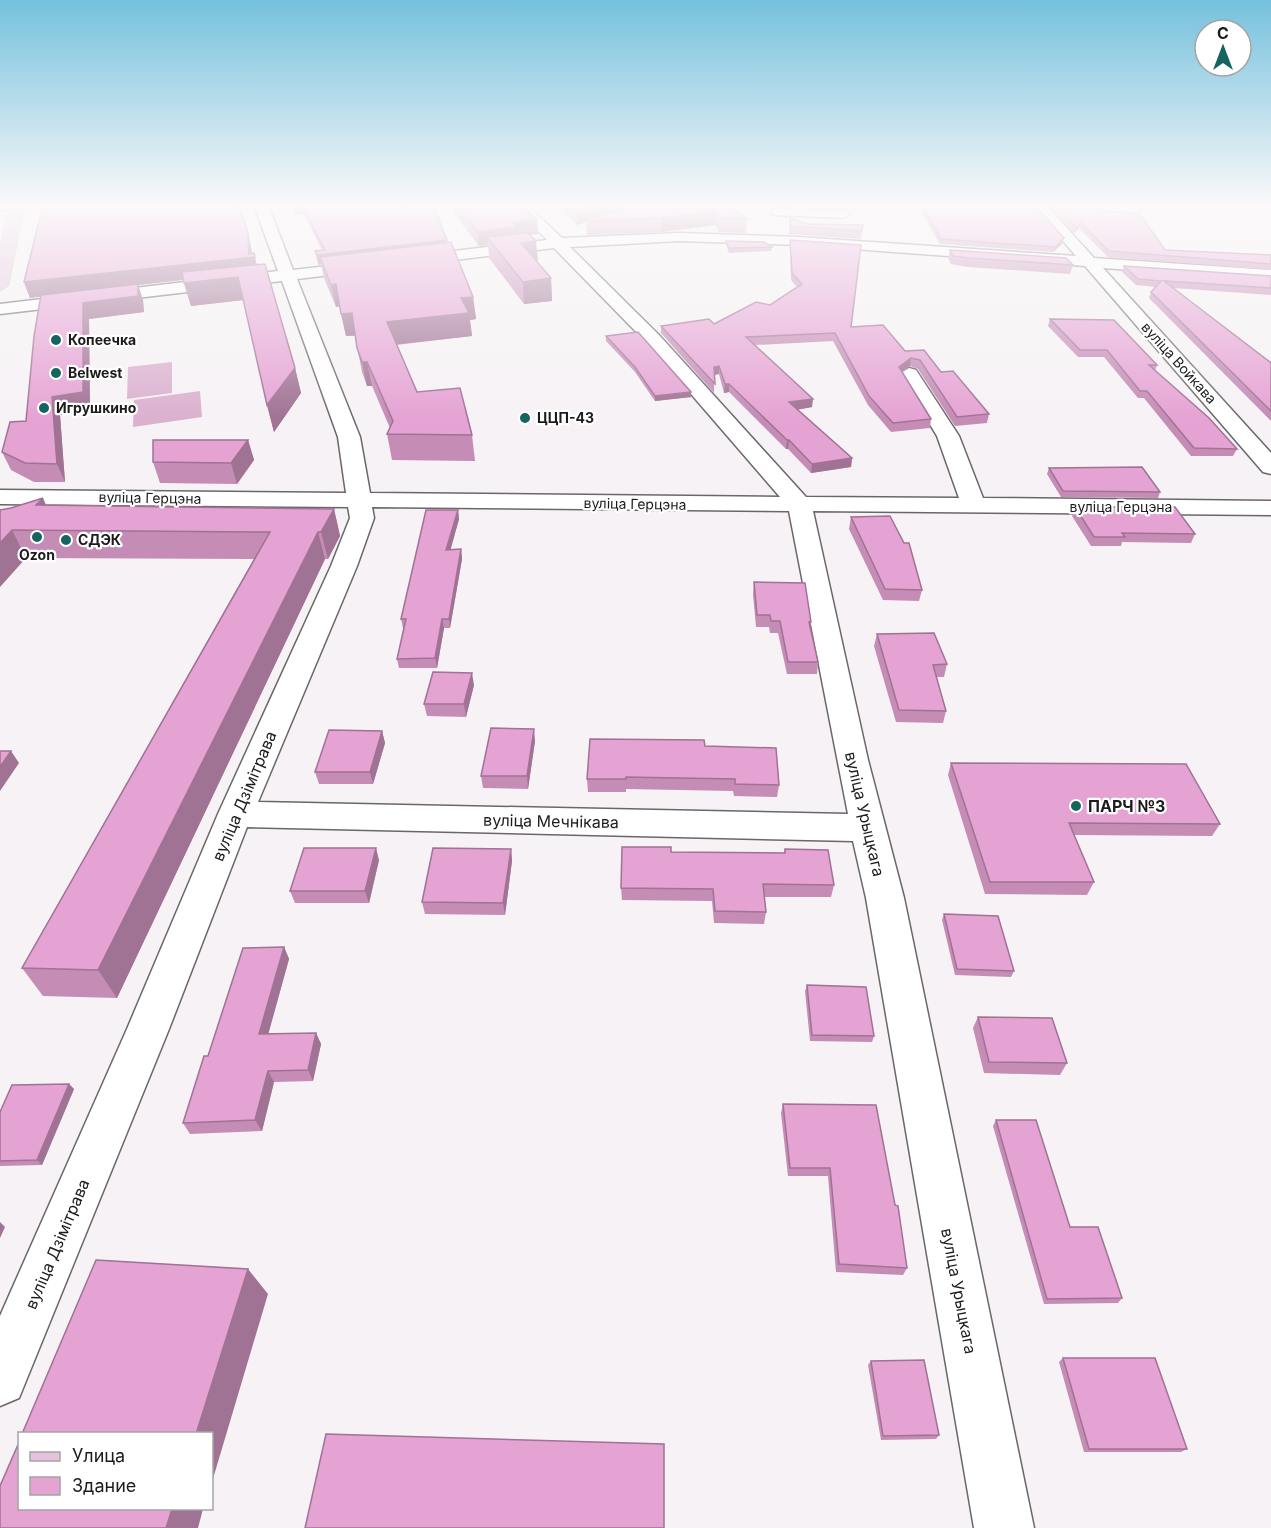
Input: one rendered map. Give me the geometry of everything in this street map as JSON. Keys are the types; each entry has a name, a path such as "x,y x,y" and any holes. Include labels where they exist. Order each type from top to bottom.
{"street":[{"path":"0,309 287,276"},
{"name":"вуліца Дзімітрава","path":"0,1379 148,1029 235,814 345,566 362,518 350,437 290,276"},
{"name":"вуліца Урыцкага","path":"592,276 653,339 800,506 885,898 1004,1528"},
{"name":"вуліца Войкава","path":"1104,276 1154,337 1237,426 1271,467"},
{"path":"909,374 948,436 974,506"},
{"name":"вуліца Герцэна","path":"0,497 800,506 1271,508"},
{"name":"вуліца Мечнікава","path":"235,814 868,828"}],"shaded area":[{"path":"172,362 172,393 127,399 128,367"},
{"path":"200,391 202,417 133,427 134,400"}],"building":[{"path":"25,276 77,276 24,282"},
{"path":"183,276 269,276 295,368 267,405 238,277 184,283"},
{"path":"328,276 465,276 473,297 461,298 469,313 387,322 417,392 460,388 472,435 387,434 393,421 367,362 362,362 357,348 352,313 341,314 336,284 331,285"},
{"path":"518,276 551,278 523,282"},
{"path":"795,276 857,276 851,327 883,325 905,351 924,350 941,372 953,371 989,414 957,417 920,360 911,358 899,367 931,419 893,423 869,396 835,333 746,337 813,399 789,402 852,458 812,464 729,384 725,384 719,366 714,367 715,384 661,326 709,319 714,324 756,302 770,305 802,284"},
{"path":"1135,276 1271,276 1271,288 1164,281 1271,362 1271,411 1151,292 1161,281 1138,279"},
{"path":"138,284 138,296 83,303 83,392 52,397 57,464 25,463 2,452 10,422 26,421 34,336 41,295"},
{"path":"1050,319 1114,320 1157,365 1149,365 1209,418 1237,449 1194,448 1147,391 1140,391 1107,350 1080,350"},
{"path":"638,332 691,392 655,396 635,367 606,336"},
{"path":"153,440 248,440 231,463 153,462"},
{"path":"1142,467 1160,492 1063,491 1049,468"},
{"path":"43,498 36,505 334,509 321,532 318,532 98,970 22,968 270,532 12,530 0,543 0,510"},
{"path":"1075,507 1175,507 1195,534 1122,533 1125,537 1094,537"},
{"path":"426,510 458,510 446,550 461,549 449,619 442,619 435,658 397,659 406,619 401,619"},
{"path":"890,516 904,543 909,543 922,590 885,589 851,517"},
{"path":"754,582 805,583 811,622 809,622 818,662 788,662 780,621 771,621 770,615 757,615"},
{"path":"934,633 947,664 933,665 946,711 899,710 877,634"},
{"path":"433,672 472,673 464,704 424,704"},
{"path":"491,728 534,729 527,776 481,776"},
{"path":"329,730 382,731 370,772 315,772"},
{"path":"590,739 704,740 705,746 776,748 779,785 735,784 735,779 626,777 626,779 587,779"},
{"path":"0,751 11,751 0,767"},
{"name":"ПАРЧ №3","path":"951,763 1186,764 1220,824 1069,823 1094,882 990,882"},
{"path":"622,847 671,847 671,852 785,853 785,849 828,850 834,885 763,884 766,912 715,911 713,889 621,888"},
{"path":"304,848 376,848 365,891 290,891"},
{"path":"433,848 511,849 503,903 422,902"},
{"path":"944,914 998,916 1014,971 957,969"},
{"path":"284,947 259,1034 316,1033 308,1070 268,1071 255,1120 183,1123 204,1056 208,1056 243,948"},
{"path":"807,985 866,987 874,1036 812,1035"},
{"path":"978,1017 1052,1018 1067,1063 989,1062"},
{"path":"69,1084 37,1160 0,1161 0,1112 12,1085"},
{"path":"783,1104 876,1105 895,1205 898,1206 907,1268 839,1264 830,1168 790,1168"},
{"path":"996,1120 1036,1120 1070,1227 1098,1227 1122,1298 1047,1299"},
{"path":"96,1260 248,1269 197,1432 23,1432"},
{"path":"1063,1358 1155,1358 1187,1449 1089,1449"},
{"path":"924,1360 939,1435 883,1436 871,1361"},
{"path":"326,1434 664,1444 664,1528 305,1528"},
{"path":"18,1445 18,1510 172,1510 166,1528 0,1528 0,1486"}],"place":[{"name":"Копеечка","path":"56,340"},
{"name":"Belwest","path":"56,373"},
{"name":"Игрушкино","path":"44,408"},
{"name":"ЦЦП-43","path":"525,418"},
{"name":"Ozon","path":"37,537"},
{"name":"СДЭК","path":"66,540"},
{"name":"ПАРЧ №3","path":"1076,806"}]}
